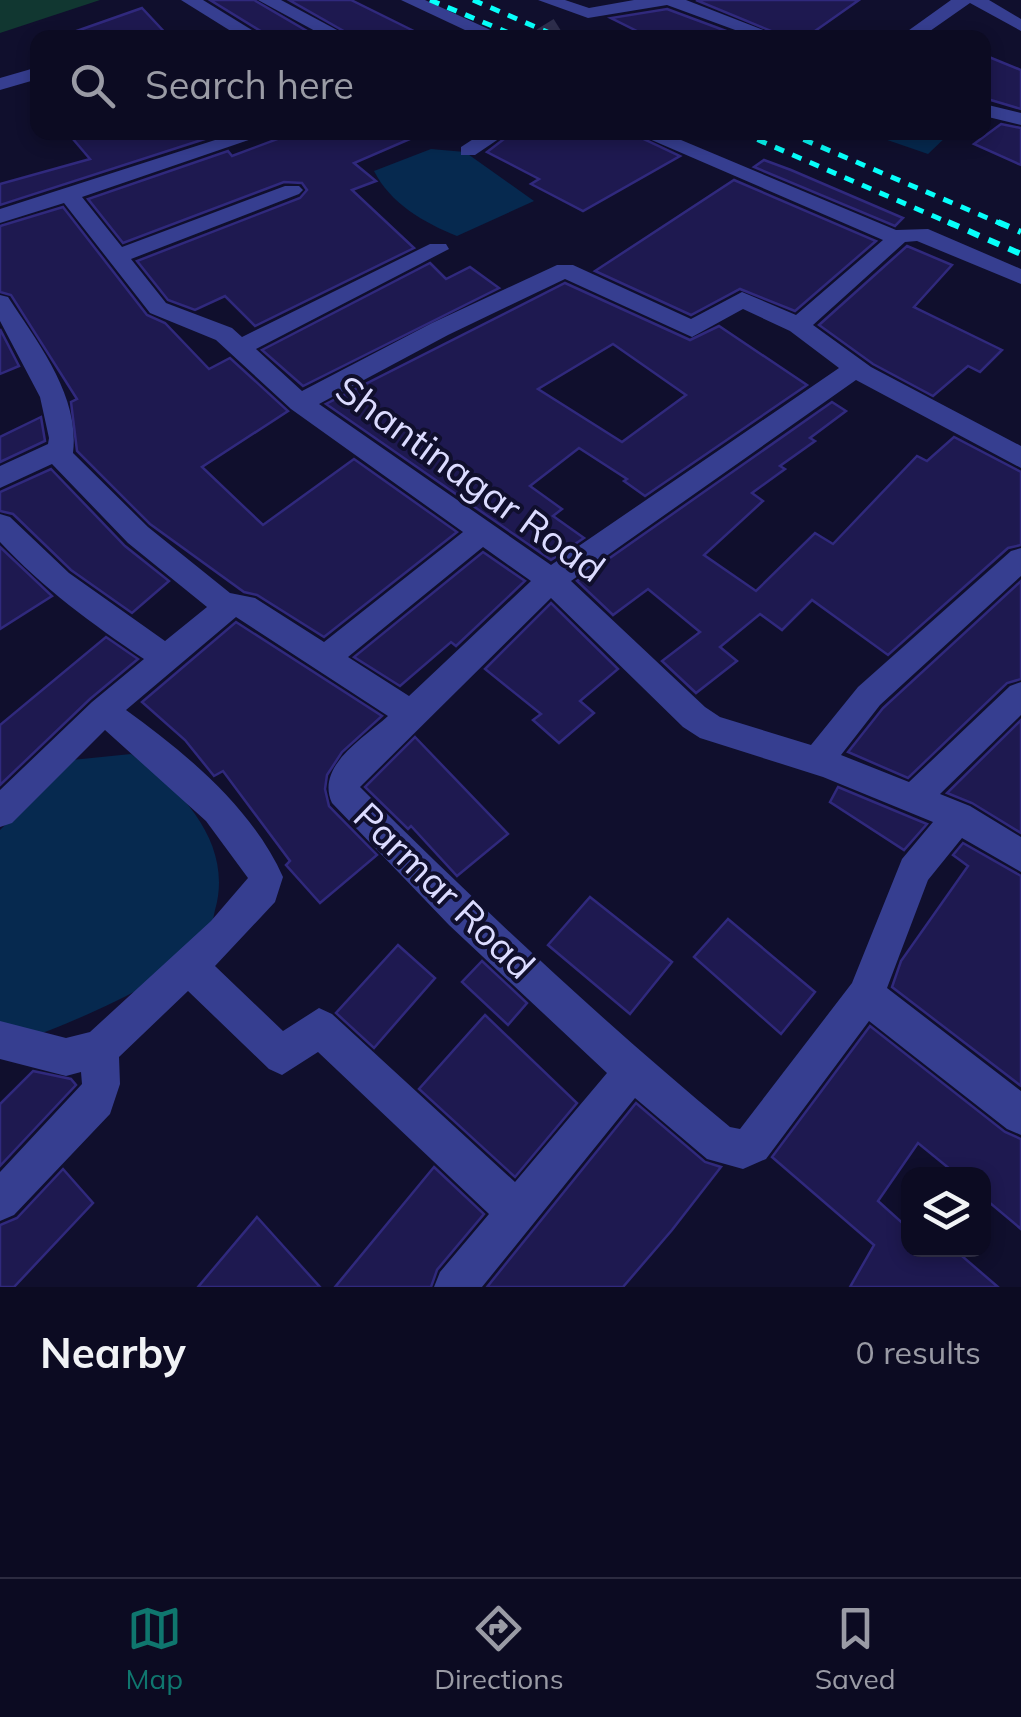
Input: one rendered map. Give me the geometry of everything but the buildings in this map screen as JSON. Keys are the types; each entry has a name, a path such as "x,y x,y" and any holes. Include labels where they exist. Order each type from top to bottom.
{"street":[{"path":"190,0 244,30"},
{"path":"267,0 328,30"},
{"path":"410,0 480,30"},
{"path":"548,0 588,13"},
{"path":"919,30 963,0"},
{"path":"976,0 1021,26"},
{"path":"566,23 588,13 656,1 748,30"},
{"path":"277,30 307,20"},
{"path":"0,84 30,75"},
{"path":"991,112 1021,119"},
{"path":"0,216 214,140"},
{"path":"468,151 486,140"},
{"path":"662,140 894,236 920,234 1021,276"},
{"path":"116,257 292,190"},
{"name":"Shantinagar Road","path":"68,195 158,308 222,332 300,403 552,580 694,718 712,728 817,760 958,816 1021,856"},
{"path":"798,326 894,241 894,236"},
{"path":"238,348 438,249"},
{"path":"300,403 440,329 565,270 692,328 742,299 798,326 862,372 1021,458"},
{"path":"0,302 39,367 64,439 60,456"},
{"name":"Parmar Road","path":"862,372 841,376 552,580 344,778 344,793 461,913 633,1071 721,1145 743,1150 752,1145 866,995 914,870 958,816"},
{"path":"0,478 50,453 60,456 138,535 226,604 245,606 409,712"},
{"path":"0,524 70,594 166,658"},
{"path":"326,658 483,531"},
{"path":"817,760 868,696 1021,560"},
{"path":"0,812 102,711 225,610 226,604"},
{"path":"914,798 1021,694"},
{"path":"0,1040 66,1057 100,1049 264,890 266,877 214,808 153,748 102,711"},
{"path":"188,966 282,1056 315,1026 319,1027 515,1210"},
{"path":"866,995 1021,1116"},
{"path":"0,1201 96,1100 101,1084 100,1049"},
{"path":"455,1287 633,1071"}],"green space":[{"path":"0,0 100,0 0,33"}],"water":[{"path":"887,140 943,140 928,154"},
{"path":"431,149 465,152 534,201 457,236 432,225 389,193 374,171"},
{"path":"131,754 185,801 210,841 219,886 208,936 169,971 92,1012 20,1041 0,1033 0,830 72,760"}],"tunnel":[{"path":"555,30 566,23"}],"railway":[{"path":"430,0 502,30"},
{"path":"473,0 542,30"},
{"path":"758,140 954,225"},
{"path":"805,140 1004,225"},
{"path":"948,222 1021,254"},
{"path":"998,222 1021,232"}]}
